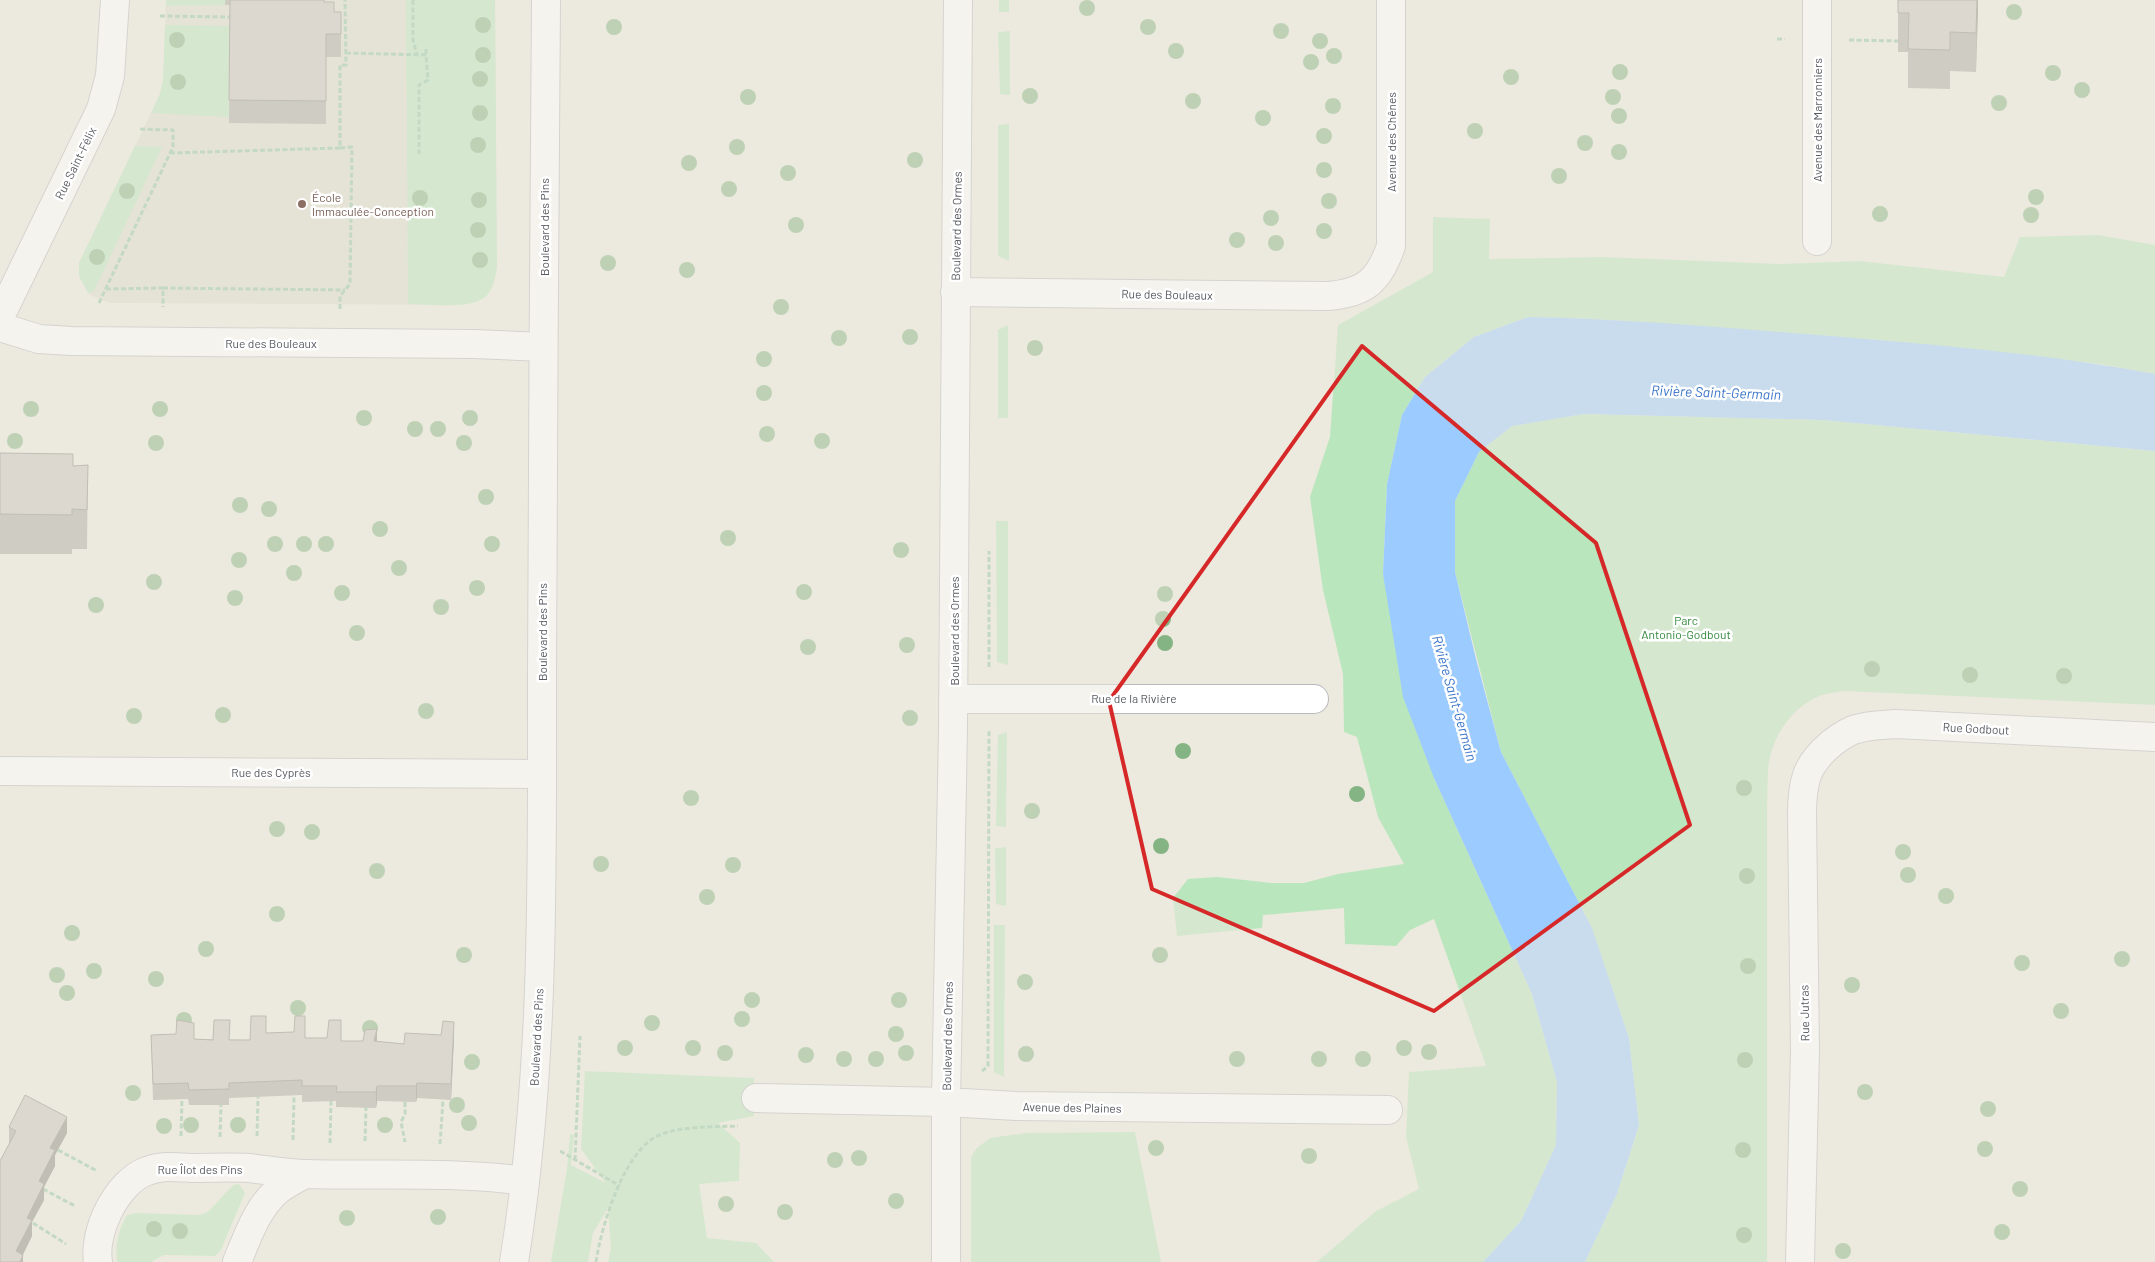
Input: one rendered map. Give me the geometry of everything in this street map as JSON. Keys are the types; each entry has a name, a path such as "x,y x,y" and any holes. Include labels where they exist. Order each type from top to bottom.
{"street":[{"name":"Rue Saint-Félix","path":"0,317 101,110 110,76 115,0"},
{"name":"Boulevard des Pins","path":"514,1262 530,1132 538,1011 542,774 546,0"},
{"name":"Boulevard des Ormes","path":"946,1262 946,1102 953,698 958,0"},
{"name":"Avenue des Chênes","path":"1374,279 1384,265 1391,246 1391,0"},
{"name":"Avenue des Marronniers","path":"1817,0 1818,241"},
{"name":"Rue des Bouleaux","path":"955,292 1328,296 1358,291 1374,279"},
{"name":"Rue des Bouleaux","path":"0,327 39,339 71,341 474,344 543,347"},
{"name":"Rue de la Rivière","path":"953,698 1314,699"},
{"name":"Rue Godbout","path":"1811,765 1830,745 1840,738 1854,730 1873,725 1896,724 2155,737"},
{"name":"Rue Jutras","path":"1800,1262 1805,1050 1802,814 1804,789 1811,765"},
{"name":"Rue des Cyprès","path":"0,771 542,774"},
{"name":"Avenue des Plaines","path":"756,1098 946,1102 1016,1106 1388,1110"},
{"name":"Rue Îlot des Pins","path":"98,1262 98,1239 104,1218 116,1198 145,1171 159,1167 256,1169 309,1174 438,1174 489,1176 525,1180"},
{"path":"237,1262 250,1233 270,1198 279,1189 309,1174"}],"path":[{"path":"340,148 340,65 346,65 344,47 345,0"},
{"path":"413,0 413,40 417,55"},
{"path":"160,16 230,17"},
{"path":"419,154 419,85 428,80 426,49"},
{"path":"346,52 426,56"},
{"path":"99,303 173,147 173,130 138,129"},
{"path":"170,153 352,147 350,284 340,296 340,308"},
{"path":"163,288 163,307"},
{"path":"106,289 345,290"},
{"path":"988,1066 990,741"},
{"path":"575,1160 580,1036"},
{"path":"294,1096 309,1174"},
{"path":"256,1169 258,1097"},
{"path":"438,1174 443,1100"},
{"path":"309,1174 331,1101"},
{"path":"405,1102 405,1114 401,1122 406,1146 405,1174"},
{"path":"596,1262 606,1222 620,1186 639,1152 653,1138 663,1133 727,1127"},
{"path":"530,1132 620,1186"},
{"path":"58,1150 126,1187"}],"highlighted area":[{"path":"1362,346 1596,543 1690,825 1434,1011 1152,889 1109,701"}],"shaded area":[{"name":"École Immaculée-Conception","path":"166,0 495,0 497,268 493,285 487,295 475,302 459,305 110,303 90,295 79,276 79,263 160,94 163,80"}],"green space":[{"path":"166,0 225,0 225,5 166,6"},
{"path":"406,0 495,0 497,268 493,285 488,294 473,303 462,305 408,304"},
{"path":"999,0 1009,0 1009,12 999,12"},
{"path":"165,25 230,26 229,117 151,113 160,94 163,80"},
{"path":"1010,31 1010,95 1000,94 998,32"},
{"path":"1009,124 1009,261 998,256 998,125"},
{"path":"135,146 162,147 94,291 88,293 79,276 79,263"},
{"path":"1433,217 1490,219 1489,259 1602,257 1780,264 1860,261 2004,277 2020,237 2098,235 2155,245 2155,374 2100,364 1890,341 1598,319 1528,317 1474,337 1425,377 1402,415 1387,484 1383,574 1434,778 1532,994 1557,1082 1556,1145 1521,1221 1483,1262 1317,1262 1376,1211 1419,1189 1406,1137 1409,1072 1486,1066 1434,919 1410,930 1396,946 1345,944 1344,908 1263,915 1262,928 1177,936 1173,898 1188,879 1217,877 1272,883 1304,883 1338,874 1404,864 1378,817 1357,737 1344,732 1343,674 1323,590 1310,497 1330,437 1338,325 1433,272"},
{"path":"1008,325 1008,418 998,418 998,330"},
{"name":"Parc Antonio-Godbout","path":"1584,414 1823,420 2155,451 2155,705 1845,691 1822,695 1803,706 1787,721 1775,741 1769,762 1767,808 1767,1262 1585,1262 1617,1194 1639,1125 1629,1038 1592,928 1501,752 1455,572 1455,501 1479,452 1512,426"},
{"path":"996,521 1008,521 1008,665 997,662"},
{"path":"1007,732 1006,827 996,826 998,735"},
{"path":"1006,847 1006,906 996,904 995,848"},
{"path":"994,925 1005,925 1004,1077 994,1072"},
{"path":"585,1071 754,1078 754,1116 718,1123 740,1143 739,1181 699,1184 707,1238 756,1243 774,1262 608,1262 611,1248 608,1208 593,1233 588,1262 551,1262 567,1169 570,1134 574,1135 571,1165 606,1183 581,1149"},
{"path":"1135,1132 1161,1262 971,1262 971,1157 977,1148 990,1138 1026,1133"},
{"path":"239,1184 245,1193 221,1250 215,1256 164,1255 151,1262 117,1262 116,1249 118,1237 127,1215 136,1213 200,1215 209,1211 233,1185"}],"water":[{"name":"Rivière Saint-Germain","path":"1528,317 1680,324 1912,343 2075,361 2155,374 2155,451 1823,420 1584,414 1512,426 1479,452 1455,501 1455,572 1476,659 1501,752 1592,928 1629,1038 1639,1125 1617,1194 1585,1262 1483,1262 1521,1221 1556,1145 1557,1082 1532,994 1434,778 1403,697 1383,574 1387,484 1402,415 1425,377 1474,337"}],"building":[{"path":"230,0 324,0 324,2 334,2 334,12 341,12 341,34 326,34 326,101 229,100"},
{"path":"1898,0 1977,0 1976,33 1950,32 1950,50 1908,49 1909,13 1898,13"},
{"path":"0,453 73,454 73,466 88,465 87,510 72,509 72,515 0,514"},
{"path":"251,1016 266,1016 266,1033 294,1032 295,1016 305,1016 305,1038 327,1038 329,1020 341,1020 341,1041 363,1041 365,1030 377,1029 374,1041 404,1044 405,1033 441,1035 443,1021 454,1022 451,1084 417,1083 416,1086 377,1086 376,1092 336,1092 337,1086 302,1086 302,1080 229,1083 229,1089 189,1090 188,1083 153,1084 151,1035 176,1034 177,1020 194,1023 194,1039 213,1040 214,1020 230,1020 229,1040 250,1040"},
{"path":"25,1095 67,1117 50,1148 55,1150 39,1181 44,1184 27,1218 32,1220 16,1251 23,1255 20,1262 0,1262 0,1161 16,1131 9,1127"}],"place":[{"name":"École Immaculée-Conception","path":"302,204"}]}
